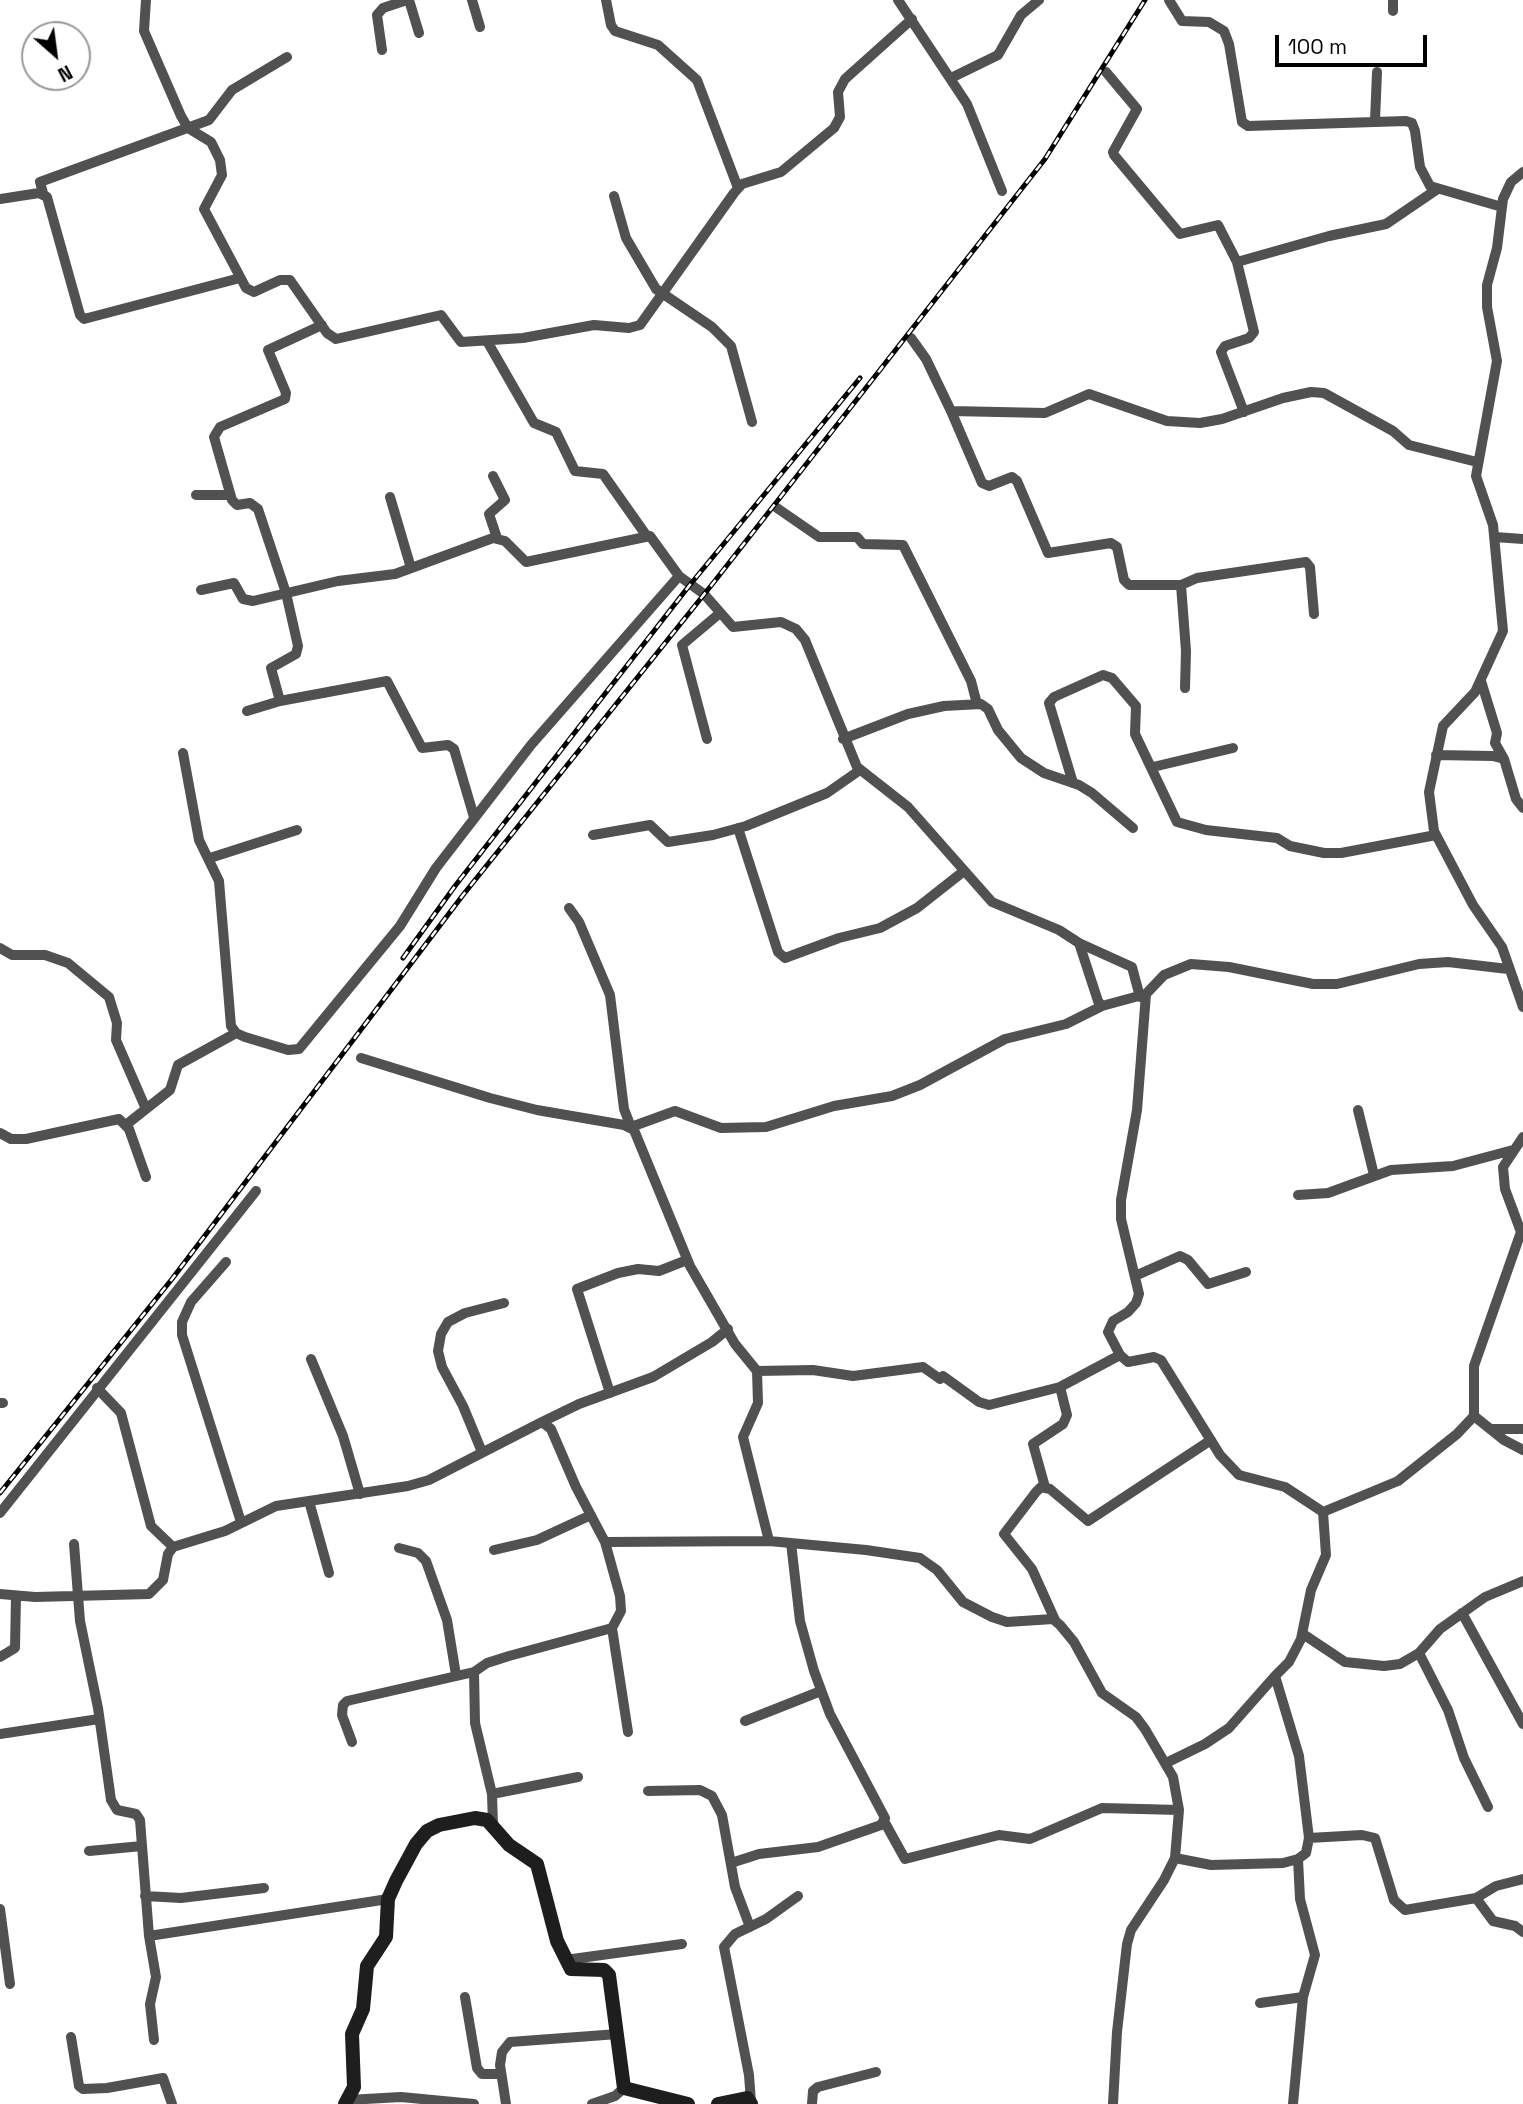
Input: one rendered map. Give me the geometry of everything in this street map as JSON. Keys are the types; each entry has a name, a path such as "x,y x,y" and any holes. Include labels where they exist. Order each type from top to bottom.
{"street":[{"path":"146,0 144,31 188,128 211,142 220,160 222,175 204,209 246,288 254,292 280,280 290,280 331,337 344,338 442,314 461,342 523,338 594,325 635,327 645,320 738,188 782,172 834,128 839,122 838,92 845,79 912,19"},
{"path":"383,50 377,15 383,8 408,0 419,33"},
{"path":"472,0 480,27"},
{"path":"606,0 611,25 615,31 658,45 697,80 738,188"},
{"path":"898,0 951,78 982,137 1002,191"},
{"path":"951,78 998,55 1021,15 1039,0"},
{"path":"1169,0 1182,21 1209,22 1224,31 1230,44 1242,122 1248,126 1406,121 1412,123 1420,167 1430,186 1436,190 1502,207"},
{"path":"240,278 84,319 80,315 49,200 43,194 40,182 209,120 232,90 287,57"},
{"path":"1106,72 1137,109 1116,146 1114,155 1180,234 1218,225 1237,262 1254,332 1249,338 1225,346 1221,352 1244,412"},
{"path":"1375,121 1377,72"},
{"path":"1523,172 1508,188 1502,207 1497,248 1486,295 1497,361 1488,422 1476,476 1495,537 1503,631 1475,692 1448,717 1436,755 1429,792 1436,835 1473,905 1502,947 1523,1007"},
{"path":"1237,262 1386,224 1436,190"},
{"path":"0,199 43,194"},
{"path":"614,196 636,259 662,296 712,327 731,346 752,422"},
{"path":"280,701 271,668 296,654 298,646 286,593 258,509 250,503 233,503 214,437 215,431 285,399 286,393 268,350 322,325"},
{"path":"911,338 926,359 982,483 989,486 1012,477 1017,481 1048,553 1111,543 1117,547 1124,580 1129,585 1181,585 1197,578 1306,562 1310,567 1314,614"},
{"path":"487,341 534,423 556,432 575,471 603,474 646,535 656,541 679,576 704,594 733,627 781,622 796,629 805,640 856,773 908,807 958,876 992,902 1059,930 1079,943 1132,967 1143,996 1137,1110 1121,1200 1121,1219 1139,1286 1136,1303 1128,1312 1113,1321 1108,1332 1120,1355 1128,1362 1154,1357 1161,1360 1187,1397 1211,1440 1239,1475 1285,1487 1323,1512"},
{"path":"951,411 1045,413 1089,394 1167,421 1209,422 1283,398 1324,393 1393,432 1409,445 1477,462"},
{"path":"493,476 505,500 489,514 497,538"},
{"path":"196,495 230,495"},
{"path":"390,497 411,568"},
{"path":"778,508 819,537 857,537 863,544 903,545 971,681 977,704"},
{"path":"201,590 234,583 246,601 338,581 395,574 497,538 505,541 526,562 646,535"},
{"path":"1495,537 1523,539"},
{"path":"183,753 200,840 219,881 231,1026 236,1033 288,1050 303,1047 400,926 436,868 474,817 593,670 679,576"},
{"path":"1181,585 1186,652 1185,688"},
{"path":"708,739 682,645 720,613"},
{"path":"1073,783 1049,703 1054,697 1103,675 1112,678 1136,706 1136,734 1177,822 1206,830 1277,838 1290,846 1324,853 1341,853 1436,835"},
{"path":"247,711 280,701 387,681 422,748 448,745 454,749 474,817"},
{"path":"1481,681 1497,733 1496,743 1504,759 1516,799 1523,808"},
{"path":"843,739 908,714 977,704 988,709 998,730 1021,758 1044,773 1073,783 1104,801 1132,828"},
{"path":"1153,768 1233,748"},
{"path":"1436,755 1493,755 1504,759"},
{"path":"593,835 650,825 668,842 674,842 738,828 840,785 856,773"},
{"path":"738,828 778,952 785,958 839,938 880,928 917,908 958,876"},
{"path":"210,858 297,830"},
{"path":"569,908 579,922 610,995 624,1109 631,1127 687,1260 728,1329 757,1371 758,1403 743,1437 769,1541"},
{"path":"1079,943 1102,1006"},
{"path":"0,948 12,955 45,955 68,963 108,998 117,1023 116,1040 146,1109"},
{"path":"361,1059 537,1110 631,1127 666,1112 675,1111 720,1128 766,1127 834,1106 892,1096 920,1086 1005,1039 1066,1024 1102,1006 1143,996 1164,975 1191,964 1229,967 1313,984 1337,984 1419,964 1448,962 1508,969"},
{"path":"127,1124 170,1090 178,1065 236,1033"},
{"path":"1358,1110 1374,1175"},
{"path":"0,1133 11,1139 26,1139 119,1119 127,1124 146,1177"},
{"path":"1323,1512 1398,1481 1457,1434 1474,1416 1474,1366 1520,1238 1518,1209 1505,1189 1503,1167 1523,1137"},
{"path":"1298,1195 1328,1193 1391,1170 1452,1166 1513,1150"},
{"path":"0,1513 256,1191"},
{"path":"1135,1276 1180,1256 1188,1260 1208,1284 1246,1272"},
{"path":"610,1393 577,1289 618,1273 638,1269 659,1271 687,1260"},
{"path":"226,1262 191,1302 182,1322 181,1335 241,1522"},
{"path":"482,1452 463,1406 442,1367 440,1342 445,1327 453,1318 503,1303"},
{"path":"0,1594 149,1594 163,1580 168,1554 173,1547 225,1531 276,1506 360,1494 429,1480 542,1422 653,1377 712,1342 728,1329"},
{"path":"757,1371 813,1370 853,1376 923,1367 979,1402 989,1405 1060,1387 1120,1355"},
{"path":"311,1359 342,1436 360,1494"},
{"path":"1060,1387 1067,1415 1063,1424 1033,1444 1040,1488 1088,1521 1211,1440"},
{"path":"97,1388 121,1413 151,1526 173,1547"},
{"path":"1474,1416 1523,1450"},
{"path":"542,1422 551,1429 606,1542 620,1596 621,1611 612,1628 628,1732"},
{"path":"1490,1429 1523,1429"},
{"path":"1040,1488 1004,1534 1032,1569 1055,1620 1074,1642 1102,1693 1136,1717 1166,1763 1173,1777 1179,1810 1175,1858 1132,1930 1128,1944 1117,2032 1113,2104"},
{"path":"309,1501 329,1573"},
{"path":"1166,1763 1229,1728 1289,1662 1300,1640 1311,1590 1326,1555 1323,1512"},
{"path":"494,1550 537,1539 591,1515"},
{"path":"606,1542 769,1541 920,1558 937,1570 963,1602 992,1617 1007,1622 1055,1620"},
{"path":"791,1543 800,1621 821,1691 884,1814 884,1822 905,1859 999,1835 1030,1839 1102,1808 1179,1810"},
{"path":"74,1544 78,1595 111,1800 117,1810 136,1814 140,1820 149,1936 156,1977 150,2004 155,2040"},
{"path":"398,1548 418,1553 426,1561 447,1620 456,1675"},
{"path":"1300,1640 1345,1662 1384,1666 1400,1664 1419,1653 1440,1629 1494,1591 1523,1581"},
{"path":"0,1657 15,1648 16,1596"},
{"path":"1462,1613 1523,1724"},
{"path":"352,1742 342,1715 343,1705 347,1701 474,1672 487,1663 612,1628"},
{"path":"1419,1653 1448,1710 1464,1758 1488,1807"},
{"path":"474,1672 475,1723 492,1794 493,1825"},
{"path":"1175,1858 1212,1865 1283,1863 1298,1859 1306,1853 1308,1838 1299,1756 1275,1676"},
{"path":"745,1721 821,1691"},
{"path":"0,1734 99,1719"},
{"path":"492,1794 578,1777"},
{"path":"648,1791 706,1791 722,1815 735,1887 750,1927"},
{"path":"346,2102 355,2087 352,2034 363,2009 366,1966 386,1937 388,1899 416,1844 427,1831 439,1825 475,1818 487,1820 509,1845 537,1864 565,1960 571,1969 604,1970 608,1975 624,2088"},
{"path":"731,1863 759,1854 809,1849 884,1822"},
{"path":"1308,1838 1362,1835 1375,1838 1394,1900 1405,1910 1476,1898 1496,1886 1523,1879"},
{"path":"89,1851 142,1846"},
{"path":"1293,2104 1303,1997 1315,1955 1300,1899 1298,1859"},
{"path":"145,1896 181,1898 264,1888"},
{"path":"751,2103 749,2075 724,1947 735,1934 798,1896"},
{"path":"1476,1898 1493,1921 1515,1926 1523,1933"},
{"path":"149,1936 388,1899"},
{"path":"0,1909 10,1984"},
{"path":"565,1960 682,1944"},
{"path":"465,1997 477,2068 482,2074 501,2074"},
{"path":"1260,2003 1303,1997"},
{"path":"506,2104 501,2074 502,2052 510,2042 618,2034"},
{"path":"71,2037 79,2086 83,2089 107,2088 163,2078 172,2104"},
{"path":"812,2104 813,2091 818,2087 876,2072"},
{"path":"593,2104 615,2096 624,2088"},
{"path":"624,2088 688,2104"},
{"path":"718,2104 741,2098 751,2103"},
{"path":"346,2102 436,2101 474,2104"}],"railway":[{"path":"0,1493 172,1279 463,895 714,582 1045,159 1145,0"},
{"path":"403,958 455,886 689,586 860,378"}]}
